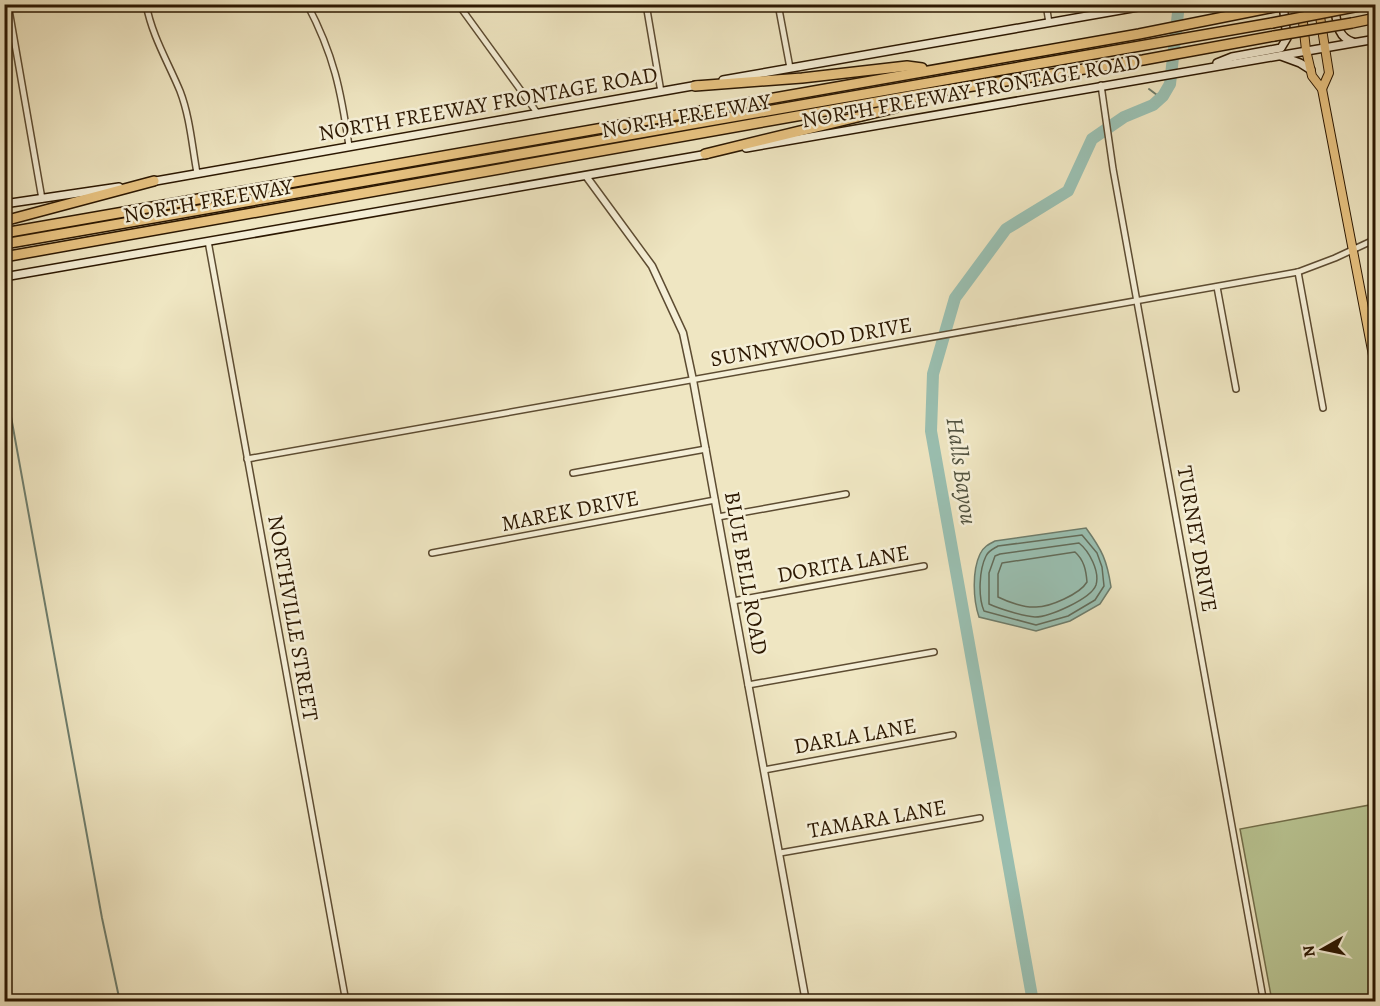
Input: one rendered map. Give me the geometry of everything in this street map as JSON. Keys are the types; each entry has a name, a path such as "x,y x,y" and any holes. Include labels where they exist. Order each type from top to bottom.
{"highway":[{"name":"NORTH FREEWAY","path":"4,233 1140,34 1292,4"},
{"name":"NORTH FREEWAY","path":"4,244 1193,37 1370,4"},
{"name":"NORTH FREEWAY","path":"4,257 921,94 1143,60 1376,18"},
{"path":"695,86 802,78 907,66 934,69"},
{"path":"705,154 895,108 921,94"},
{"path":"4,220 154,181"}],"main road":[{"name":"NORTH FREEWAY FRONTAGE ROAD","path":"4,204 154,181 1155,4"},
{"path":"1195,71 1232,57 1281,48 1287,38 1283,4"},
{"path":"1301,4 1306,51 1312,76 1322,89 1376,371"},
{"path":"1318,4 1329,73 1322,89"},
{"path":"1334,4 1339,32 1346,39 1354,42"},
{"name":"NORTH FREEWAY FRONTAGE ROAD","path":"4,277 1376,39"},
{"path":"1279,55 1311,70"}],"street":[{"path":"8,4 42,199"},
{"path":"146,4 158,46 186,110 197,173"},
{"path":"307,4 334,64 349,146"},
{"path":"458,4 538,114"},
{"path":"646,4 662,92"},
{"path":"778,4 790,68"},
{"path":"1046,4 1049,23"},
{"name":"TURNEY DRIVE","path":"1101,85 1110,149 1263,998 1241,1002"},
{"name":"BLUE BELL ROAD","path":"586,176 651,267 683,333 806,1002"},
{"name":"SUNNYWOOD DRIVE","path":"247,459 1298,272 1376,239"},
{"name":"NORTHVILLE STREET","path":"208,241 346,1002"},
{"path":"1298,272 1323,408"},
{"path":"1217,287 1236,389"},
{"path":"573,473 706,449"},
{"path":"718,517 846,494"},
{"name":"MAREK DRIVE","path":"432,553 715,500"},
{"name":"DORITA LANE","path":"733,601 924,566"},
{"path":"748,685 934,652"},
{"name":"DARLA LANE","path":"764,770 952,735"},
{"name":"TAMARA LANE","path":"780,853 980,818"}],"green space":[{"path":"1375,804 1375,1001 1272,1001 1240,829"}],"water":[{"path":"1086,528 1106,562 1111,587 1100,604 1070,621 1036,631 979,617 975,577 977,561 986,546 995,541"}],"waterway":[{"name":"Halls Bayou","path":"1033,1002 931,431 933,374 955,298 1006,229 1068,191 1092,139 1124,117 1153,105 1163,96 1170,84 1179,4"},
{"path":"1149,89 1161,98"},
{"path":"4,378 102,918 120,1002"}]}
